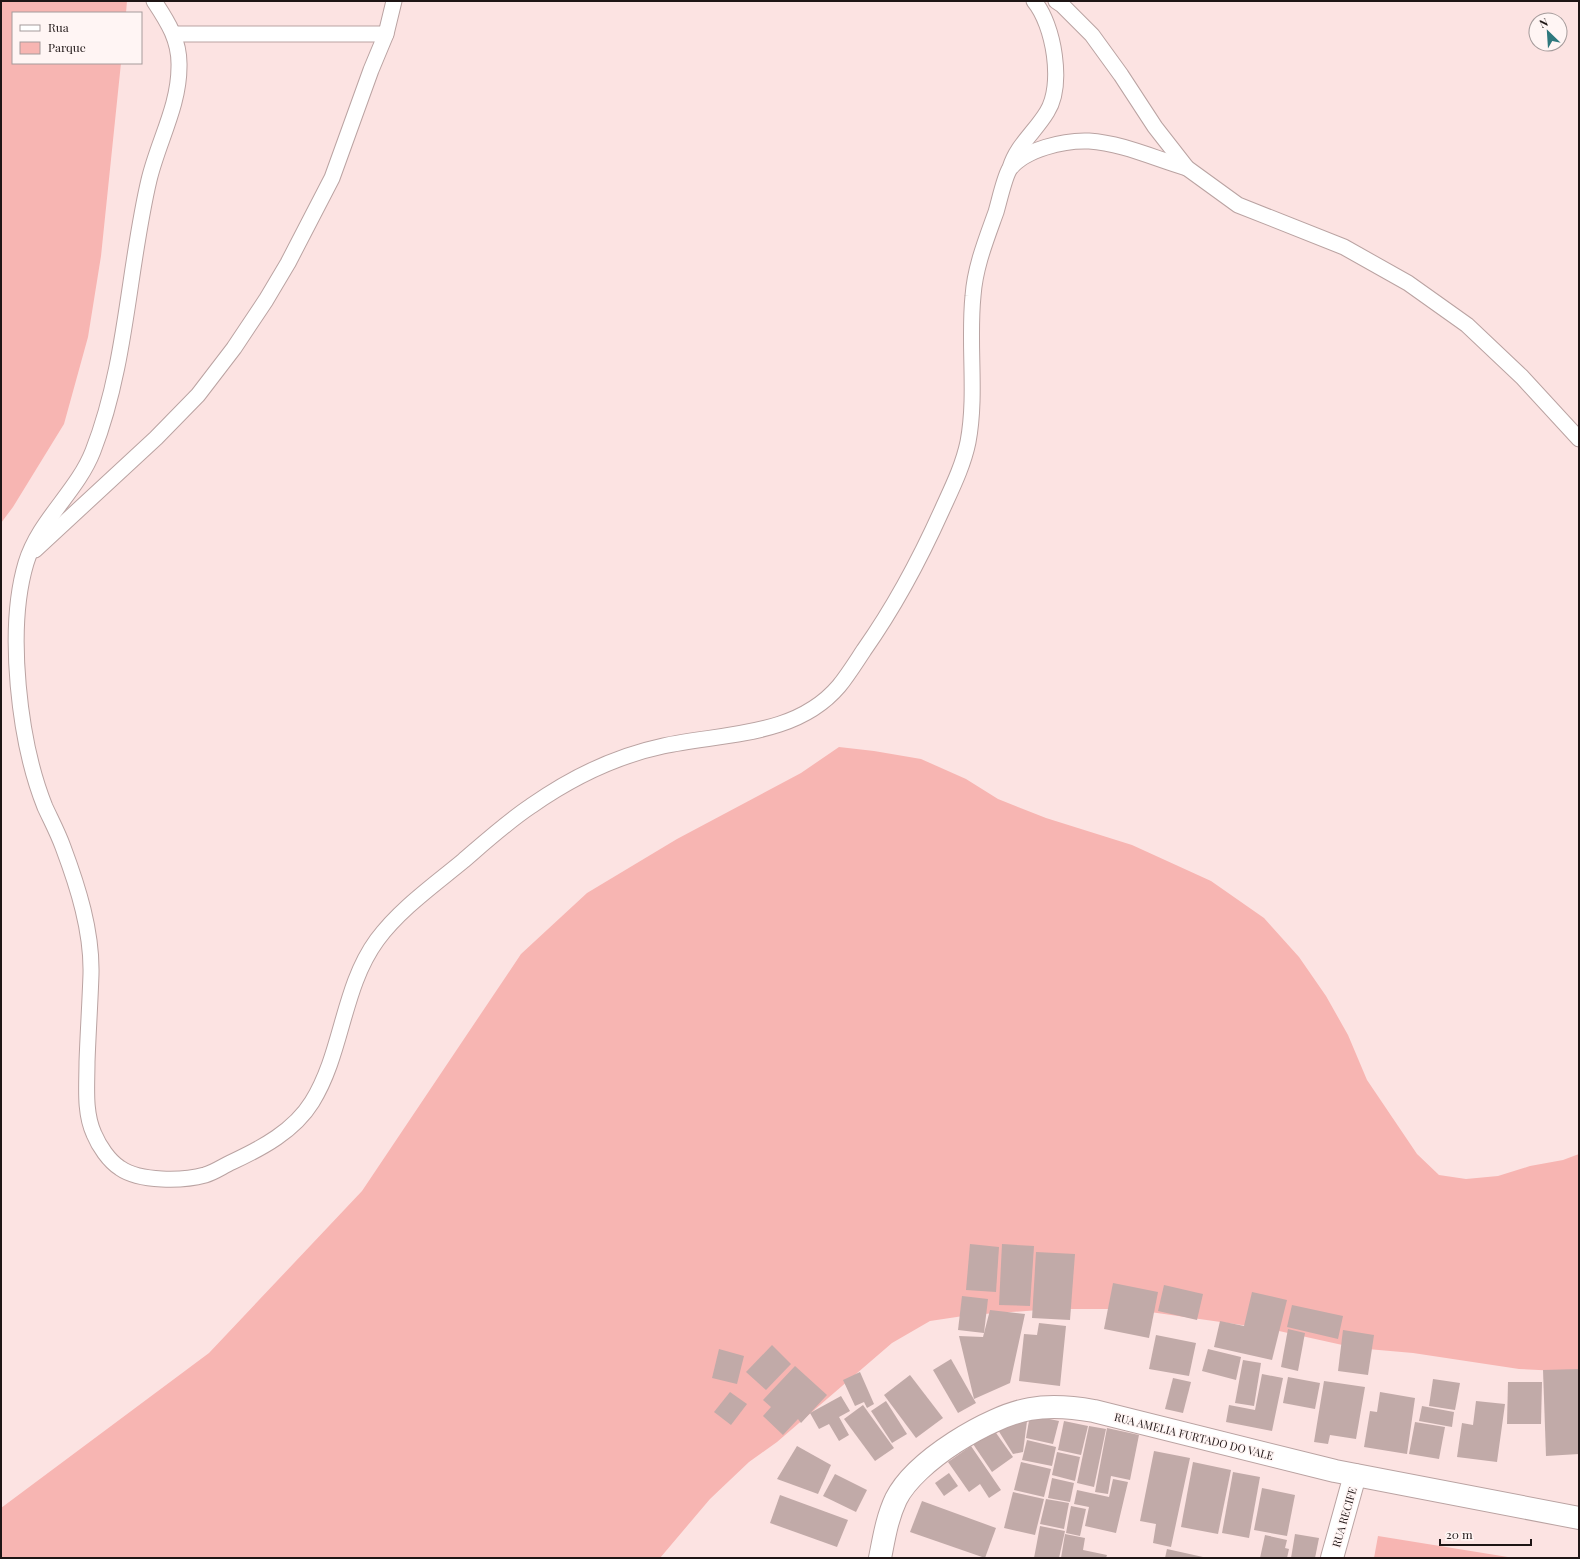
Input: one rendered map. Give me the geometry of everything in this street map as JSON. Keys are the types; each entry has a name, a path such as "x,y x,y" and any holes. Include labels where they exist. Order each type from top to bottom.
{"street":[{"name":"RUA AMELIA FURTADO DO VALE","path":"880,1558 888,1521 896,1499 917,1472 936,1456 970,1434 1010,1414 1030,1409 1058,1406 1086,1410 1356,1475 1579,1518"},
{"name":"RUA RECIFE","path":"1332,1558 1356,1475"}],"lane":[{"path":"154,1 174,34 180,58 178,92 150,177 135,250 118,365 105,417 89,462 64,500 44,524 27,558 19,598 15,641 23,728 44,804 62,844 86,926 91,959 86,1092 89,1120 95,1138 105,1154 118,1168 135,1175 179,1179 206,1174 256,1151 296,1123 312,1102 326,1072 352,990 362,965 376,941 397,917 432,886 529,807 600,767 631,754 667,745 716,738 780,725 822,703 837,688 872,639 909,580 962,465 969,438 973,368 973,292 979,262 1010,169 1019,147 1048,111 1056,75 1056,57 1050,36 1044,19 1034,1"},
{"path":"27,558 156,438 198,395 234,348 288,263 332,178 371,70 386,34 394,1"},
{"path":"1056,1 1062,5 1092,36 1121,75 1155,127 1187,168 1238,205 1344,247 1408,283 1467,325 1522,376 1579,439"},
{"path":"174,34 386,34"},
{"path":"1010,169 1027,156 1049,146 1092,141 1187,168"}],"green space":[{"path":"1,1 127,1 126,12 12,12 12,64 121,64 101,256 88,337 64,424 13,507 1,523"},
{"path":"839,747 921,759 966,779 998,799 1046,818 1132,845 1211,881 1264,918 1299,957 1326,996 1348,1035 1367,1080 1417,1154 1439,1175 1466,1179 1498,1176 1530,1166 1563,1160 1579,1154 1579,1372 1519,1369 1413,1353 1356,1348 1270,1329 1129,1309 1053,1309 970,1315 930,1321 892,1343 777,1442 749,1462 710,1499 660,1558 1,1558 1,1508 209,1353 362,1191 521,954 587,893 677,839 801,773"},
{"path":"1378,1536 1514,1558 1374,1558"}],"building":[{"path":"970,1244 999,1247 996,1292 966,1290"},
{"path":"1002,1244 1034,1246 1030,1306 999,1305"},
{"path":"1036,1252 1075,1254 1070,1320 1032,1318"},
{"path":"1113,1283 1158,1292 1149,1338 1104,1329"},
{"path":"1164,1285 1203,1294 1197,1320 1158,1311"},
{"path":"1252,1292 1287,1300 1272,1360 1214,1347 1220,1321 1244,1326"},
{"path":"962,1296 988,1299 984,1333 958,1330"},
{"path":"1292,1305 1343,1316 1338,1339 1287,1327"},
{"path":"990,1310 1025,1314 1010,1383 974,1399 959,1336 983,1337"},
{"path":"1039,1323 1066,1326 1060,1386 1019,1381 1024,1334 1037,1335"},
{"path":"1288,1329 1305,1333 1298,1371 1281,1367"},
{"path":"1343,1330 1374,1335 1368,1375 1338,1371"},
{"path":"1156,1335 1196,1343 1189,1376 1149,1369"},
{"path":"772,1345 791,1364 766,1390 746,1372"},
{"path":"719,1349 744,1356 737,1384 712,1378"},
{"path":"1208,1349 1241,1357 1236,1380 1202,1371"},
{"path":"951,1359 976,1403 958,1413 933,1370"},
{"path":"1243,1360 1261,1363 1254,1406 1235,1403"},
{"path":"795,1366 827,1395 801,1423 798,1419 783,1435 763,1416 771,1407 763,1400"},
{"path":"1579,1369 1579,1454 1546,1456 1543,1370"},
{"path":"860,1372 874,1404 867,1408 864,1402 855,1406 843,1380"},
{"path":"1262,1374 1283,1378 1272,1431 1226,1422 1229,1405 1255,1410"},
{"path":"910,1375 943,1418 916,1438 884,1395"},
{"path":"1288,1377 1320,1383 1315,1409 1283,1403"},
{"path":"1173,1378 1191,1382 1183,1413 1165,1409"},
{"path":"1433,1379 1460,1383 1455,1410 1429,1406"},
{"path":"1324,1381 1365,1387 1356,1439 1330,1435 1328,1444 1314,1442"},
{"path":"1508,1382 1542,1382 1541,1424 1507,1424"},
{"path":"730,1392 747,1404 731,1425 714,1412"},
{"path":"1380,1392 1415,1398 1407,1454 1364,1447 1370,1411 1377,1412"},
{"path":"841,1396 850,1411 839,1417 849,1435 839,1441 829,1424 819,1429 810,1413"},
{"path":"886,1401 907,1434 892,1443 871,1411"},
{"path":"1476,1401 1505,1404 1497,1462 1457,1457 1462,1423 1473,1425"},
{"path":"863,1405 894,1448 875,1461 844,1419"},
{"path":"1422,1406 1454,1412 1452,1427 1419,1421"},
{"path":"1030,1415 1059,1421 1053,1444 1026,1438"},
{"path":"1027,1421 1023,1452 1013,1454 998,1430"},
{"path":"1064,1421 1088,1426 1081,1455 1058,1450"},
{"path":"1415,1422 1445,1427 1439,1459 1409,1454"},
{"path":"1089,1426 1106,1429 1094,1487 1077,1483"},
{"path":"1107,1428 1139,1435 1130,1480 1111,1476 1108,1494 1095,1492"},
{"path":"994,1430 1013,1457 992,1472 973,1444"},
{"path":"1027,1440 1056,1447 1052,1466 1022,1460"},
{"path":"797,1446 831,1465 818,1494 777,1479"},
{"path":"971,1446 1001,1490 989,1498 980,1484 969,1492 948,1462"},
{"path":"1154,1451 1190,1458 1171,1547 1153,1543 1156,1524 1140,1521"},
{"path":"1057,1452 1080,1457 1075,1481 1052,1475"},
{"path":"1021,1462 1051,1469 1044,1497 1014,1490"},
{"path":"1193,1462 1231,1470 1218,1534 1181,1527"},
{"path":"1233,1472 1260,1477 1249,1538 1222,1533"},
{"path":"949,1473 958,1486 944,1496 935,1483"},
{"path":"835,1474 867,1490 856,1512 823,1496"},
{"path":"1052,1478 1074,1483 1070,1502 1048,1498"},
{"path":"1113,1479 1128,1482 1116,1533 1085,1526 1089,1507 1074,1504 1077,1490 1109,1497"},
{"path":"1262,1488 1295,1495 1287,1536 1254,1530"},
{"path":"1013,1492 1044,1499 1035,1535 1004,1528"},
{"path":"780,1495 848,1520 837,1547 770,1523"},
{"path":"1046,1499 1069,1503 1064,1529 1040,1524"},
{"path":"922,1501 996,1528 985,1558 910,1532"},
{"path":"1071,1506 1086,1509 1080,1536 1066,1533"},
{"path":"1040,1526 1065,1531 1059,1558 1034,1558"},
{"path":"1065,1534 1085,1538 1083,1550 1107,1555 1106,1558 1061,1558"},
{"path":"1295,1534 1319,1538 1315,1558 1291,1558"},
{"path":"1265,1535 1287,1540 1285,1548 1289,1549 1287,1558 1260,1558"},
{"path":"1167,1549 1203,1557 1203,1558 1165,1558"}]}
